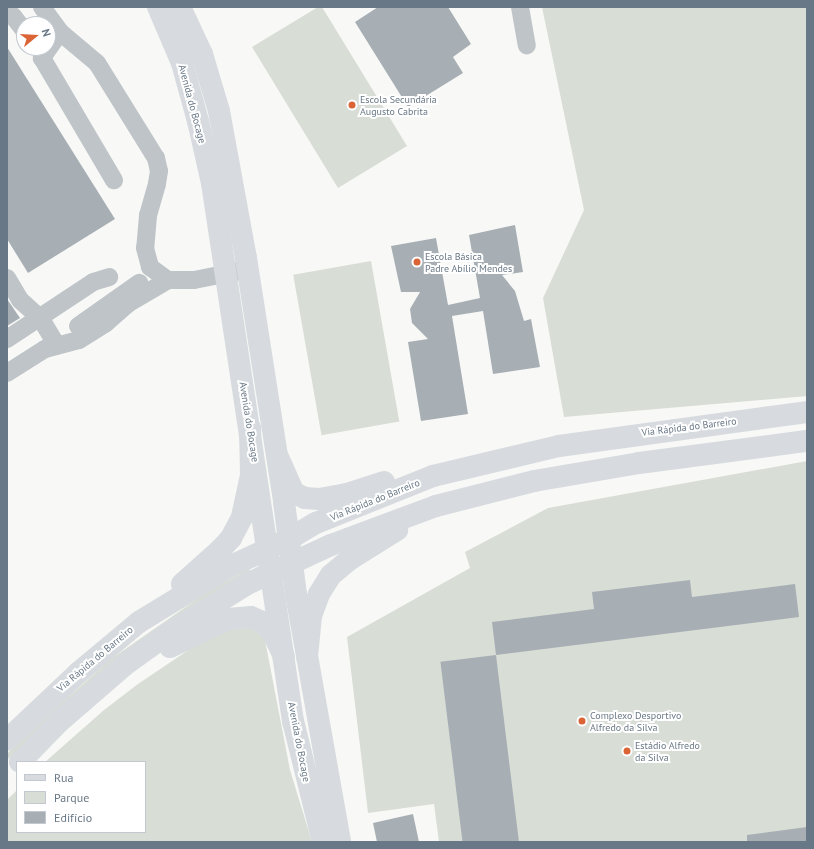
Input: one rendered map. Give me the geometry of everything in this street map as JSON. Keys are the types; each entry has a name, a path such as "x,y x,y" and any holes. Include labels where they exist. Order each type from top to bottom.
{"main road":[{"name":"Avenida do Bocage","path":"158,7 182,64 198,121 212,183 300,756 322,842"},
{"name":"Avenida do Bocage","path":"180,7 202,54 219,111 248,270 307,657 340,842"},
{"name":"Via Rápida do Barreiro","path":"7,740 78,673 139,622 229,567 289,539 316,523 433,476 559,446 807,412"},
{"path":"139,622 231,538 242,517 248,495 250,474 250,428"},
{"path":"21,761 59,722 126,664 201,612 271,572 383,524 436,506 534,481 639,463 807,441"},
{"path":"277,455 294,492 305,498 319,499 347,494 383,482 433,476"},
{"path":"307,657 311,616 319,594 331,575 349,560 436,506"},
{"path":"126,664 156,654 215,624 237,617 251,617 262,622 273,633 284,657"},
{"path":"7,775 16,766"}],"street":[{"path":"42,7 60,32 97,63 156,158 159,171 158,184 148,216 145,248 150,267 162,276 194,280 248,270"},
{"path":"520,7 527,45"},
{"path":"7,15 13,16 16,20"},
{"path":"56,36 60,32"},
{"path":"41,56 114,180"},
{"path":"7,339 41,319 50,309 93,282 109,276"},
{"path":"7,384 45,360 69,332 97,314 115,298 162,276"},
{"path":"7,278 20,300 41,319 57,346"},
{"path":"7,373 45,349 57,346"}],"green space":[{"path":"318,7 322,7 407,146 338,188 252,47"},
{"path":"542,7 807,7 807,396 564,417 543,298 584,210"},
{"path":"371,261 399,422 322,435 293,275"},
{"name":"Estádio Alfredo da Silva","path":"807,461 807,842 439,842 434,804 368,813 347,637 470,568 465,552 548,508"},
{"path":"249,569 250,571 52,716 7,760 7,754 20,740 111,659 210,590"},
{"path":"237,625 255,629 265,640 290,770 312,842 7,842 7,800 16,791 16,833 146,833 146,761 46,761 104,710 138,684 190,649"}],"building":[{"path":"378,7 448,7 471,44 453,57 463,73 408,107 355,22"},
{"path":"7,47 115,219 28,273 7,239"},
{"path":"515,225 523,272 502,275 515,291 524,321 531,319 540,367 493,374 483,311 452,316 468,414 421,421 408,342 428,339 412,323 410,309 420,292 401,292 391,246 436,238 448,305 480,298 469,235"},
{"path":"7,299 20,318 7,326"},
{"path":"690,580 692,597 795,584 799,617 496,655 492,622 594,609 592,592"},
{"path":"496,655 519,842 463,842 440,662"},
{"path":"413,814 419,842 377,842 373,823"},
{"path":"807,827 807,842 747,842 747,835"}],"place":[{"name":"Escola Secundária Augusto Cabrita","path":"352,105"},
{"name":"Escola Básica Padre Abílio Mendes","path":"417,262"},
{"name":"Complexo Desportivo Alfredo da Silva","path":"582,721"},
{"name":"Estádio Alfredo da Silva","path":"627,751"}]}
